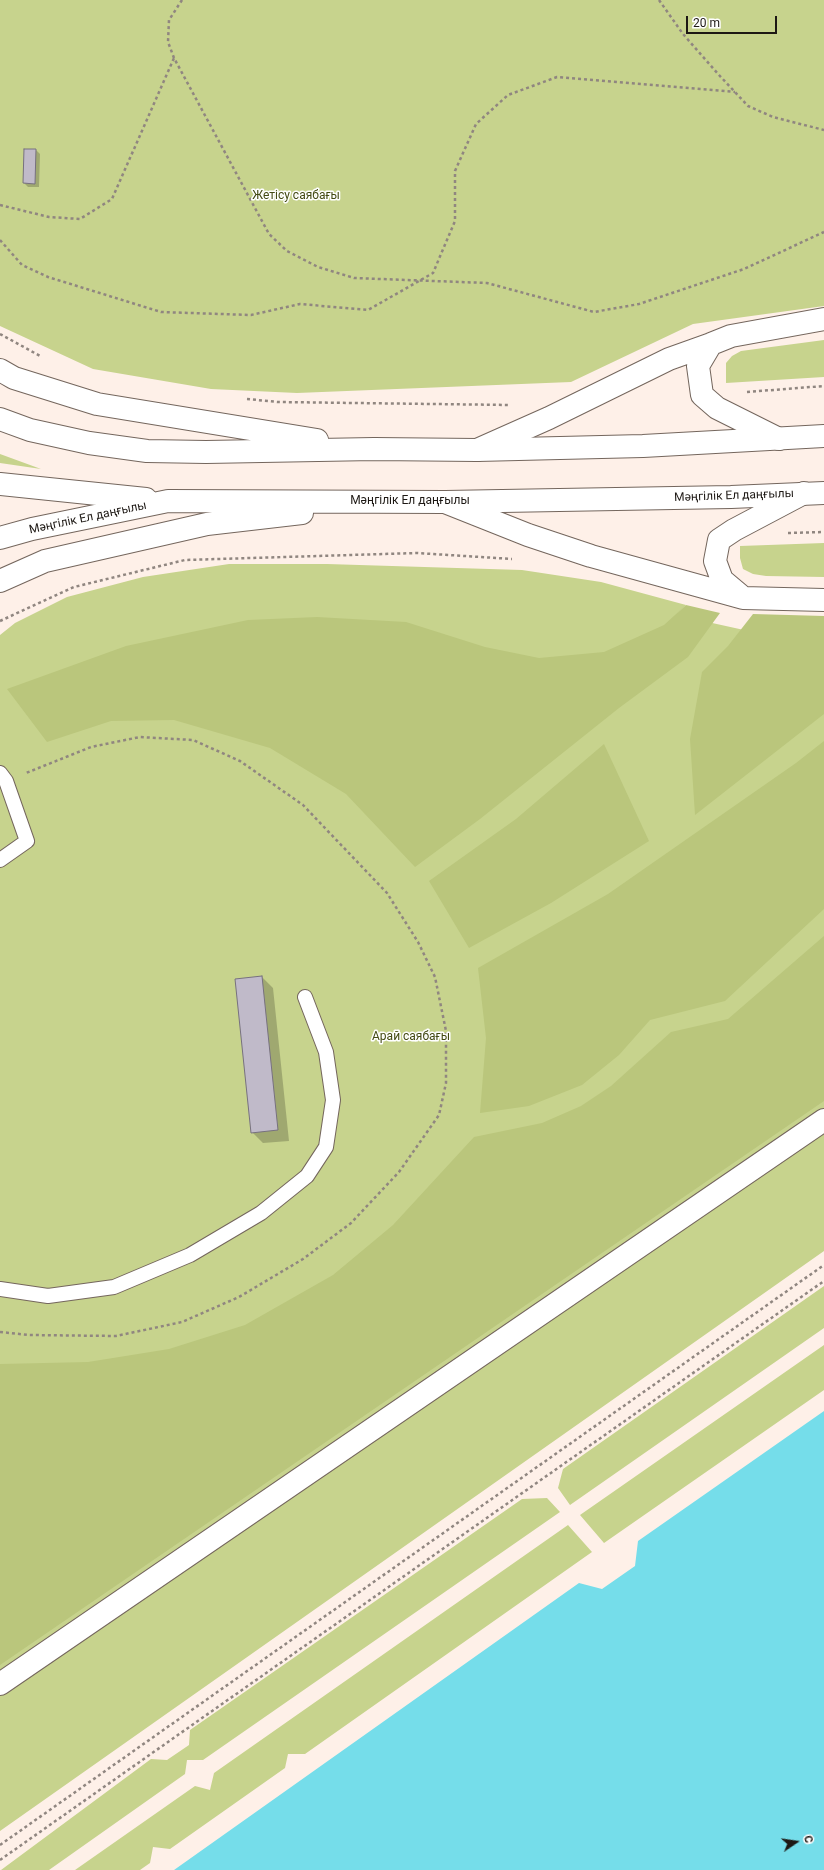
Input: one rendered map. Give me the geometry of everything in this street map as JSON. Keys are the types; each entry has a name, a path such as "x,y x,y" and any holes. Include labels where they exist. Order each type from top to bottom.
{"main road":[{"path":"477,450 549,418 669,359 731,336 824,319"},
{"path":"712,344 698,366 702,395 718,408 779,439"},
{"path":"0,370 14,378 97,404 374,449"},
{"path":"0,419 30,430 89,443 147,450 206,452 374,449 477,450 643,446 824,436"},
{"path":"0,484 168,501"},
{"path":"743,598 722,580 715,561 719,540 734,530 814,493"},
{"name":"Мәңгілік Ел даңғылы","path":"0,538 32,529 168,501 401,500 446,502 731,497 814,493"},
{"path":"0,581 45,561 207,524 401,500"},
{"path":"446,502 528,535 591,556 743,598 824,600"},
{"path":"0,1684 824,1120"}],"lane":[{"path":"0,860 27,841 3,777"},
{"path":"0,1289 48,1296 114,1287 190,1255 261,1213 306,1176 326,1148 333,1100 326,1052 305,997"}],"path":[{"path":"182,0 169,20 168,42 174,58 269,234 287,251 318,267 354,278 422,279 487,283 594,312 639,304 744,269 824,232"},
{"path":"659,0 683,34 748,106 774,118 824,130"},
{"path":"0,205 49,217 80,219 112,199 174,58"},
{"path":"0,240 22,265 48,277 161,312 251,315 300,304 368,310 433,273 455,221 455,171 476,124 508,95 557,77 735,92"},
{"path":"0,334 42,357 49,359"},
{"path":"702,395 824,386"},
{"path":"246,399 278,402 513,405"},
{"path":"0,621 74,587 185,560 417,553 520,560"},
{"path":"0,1332 29,1335 116,1336 182,1322 239,1297 303,1259 351,1223 398,1172 439,1115 446,1083 446,1031 435,977 418,942 387,893 303,805 240,761 193,740 140,737 91,747 3,777"},
{"path":"0,1845 824,1265"},
{"path":"0,1860 824,1281"}],"green space":[{"name":"Жетісу саябағы","path":"0,0 824,0 824,306 693,324 571,382 297,393 211,389 93,369 0,326"},
{"path":"824,340 824,377 726,383 726,363 732,356 741,351"},
{"path":"0,454 41,469 0,463"},
{"path":"824,543 824,577 766,576 753,574 743,569 740,558 740,546"},
{"name":"Арай саябағы","path":"229,564 327,564 522,570 601,582 686,605 676,615 753,632 824,633 824,1251 0,1831 0,635 15,623 67,597 143,577"},
{"path":"686,605 720,613 688,657 619,708 480,819 415,867 346,794 270,748 174,720 111,721 47,742 7,689 126,646 248,620 317,617 406,622 485,647 539,658 604,652 664,625"},
{"path":"753,614 824,616 824,714 695,815 690,739 702,672 728,646"},
{"path":"824,741 824,909 725,1001 650,1020 619,1055 582,1085 529,1106 480,1113 486,1038 478,968 608,894 796,763"},
{"path":"604,744 649,841 551,903 469,948 429,881 516,819"},
{"path":"824,936 824,1101 0,1665 0,1364 88,1362 169,1349 245,1325 333,1275 393,1225 474,1137 542,1123 581,1106 611,1086 671,1032 728,1019"},
{"path":"824,1286 824,1328 570,1505 558,1488 563,1469"},
{"path":"824,1345 824,1390 604,1543 580,1515"},
{"path":"547,1498 560,1512 203,1760 187,1760 185,1774 49,1870 1,1870 151,1759 167,1760 189,1745 190,1730 522,1499"},
{"path":"568,1525 592,1552 305,1754 288,1754 285,1768 170,1849 153,1847 150,1863 140,1870 75,1870 195,1786 210,1790 214,1773"}],"water":[{"path":"824,1411 824,1870 174,1870 579,1583 602,1589 635,1566 638,1541"}],"building":[{"path":"24,149 36,149 35,184 23,183"},
{"path":"262,976 278,1130 251,1133 235,979"}]}
